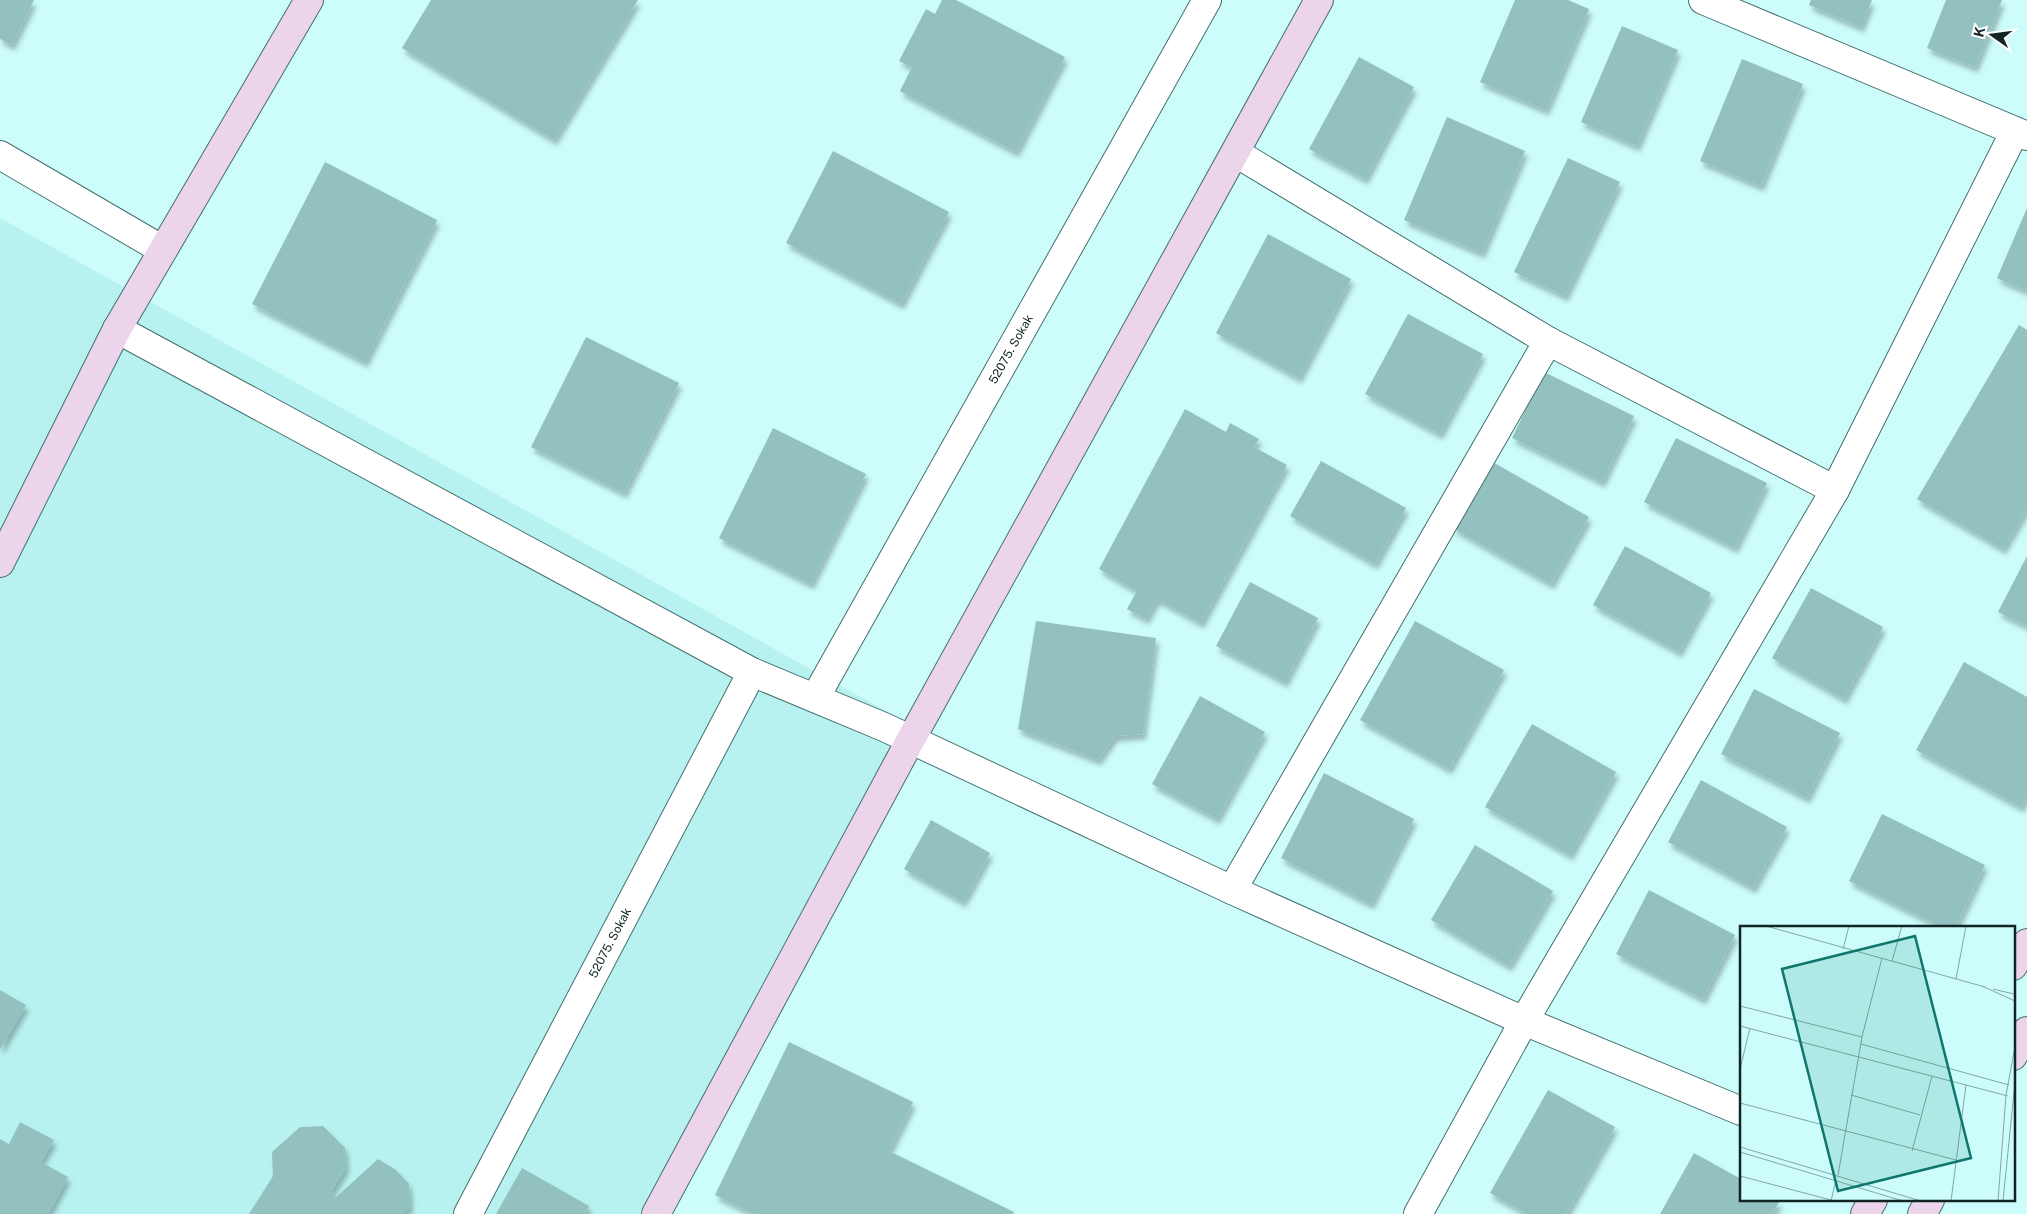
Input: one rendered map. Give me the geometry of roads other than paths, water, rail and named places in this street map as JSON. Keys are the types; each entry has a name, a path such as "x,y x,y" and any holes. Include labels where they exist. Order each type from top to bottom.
{"street":[{"path":"0,563 117,329 309,0"},
{"name":"52075. Sokak","path":"815,698 1206,0"},
{"path":"656,1214 910,741 1319,0"},
{"path":"1418,1214 1524,1021 1835,490 2021,134 1703,0"},
{"path":"1236,153 1548,341 1835,490"},
{"path":"0,156 163,250"},
{"path":"117,329 752,672 884,727 910,741 1232,890 1524,1021 1740,1111"},
{"path":"1232,890 1548,341"},
{"name":"52075. Sokak","path":"468,1214 752,672"},
{"path":"2014,964 2027,944"},
{"path":"2014,1054 2027,1030"},
{"path":"1865,1214 1872,1202"}]}
